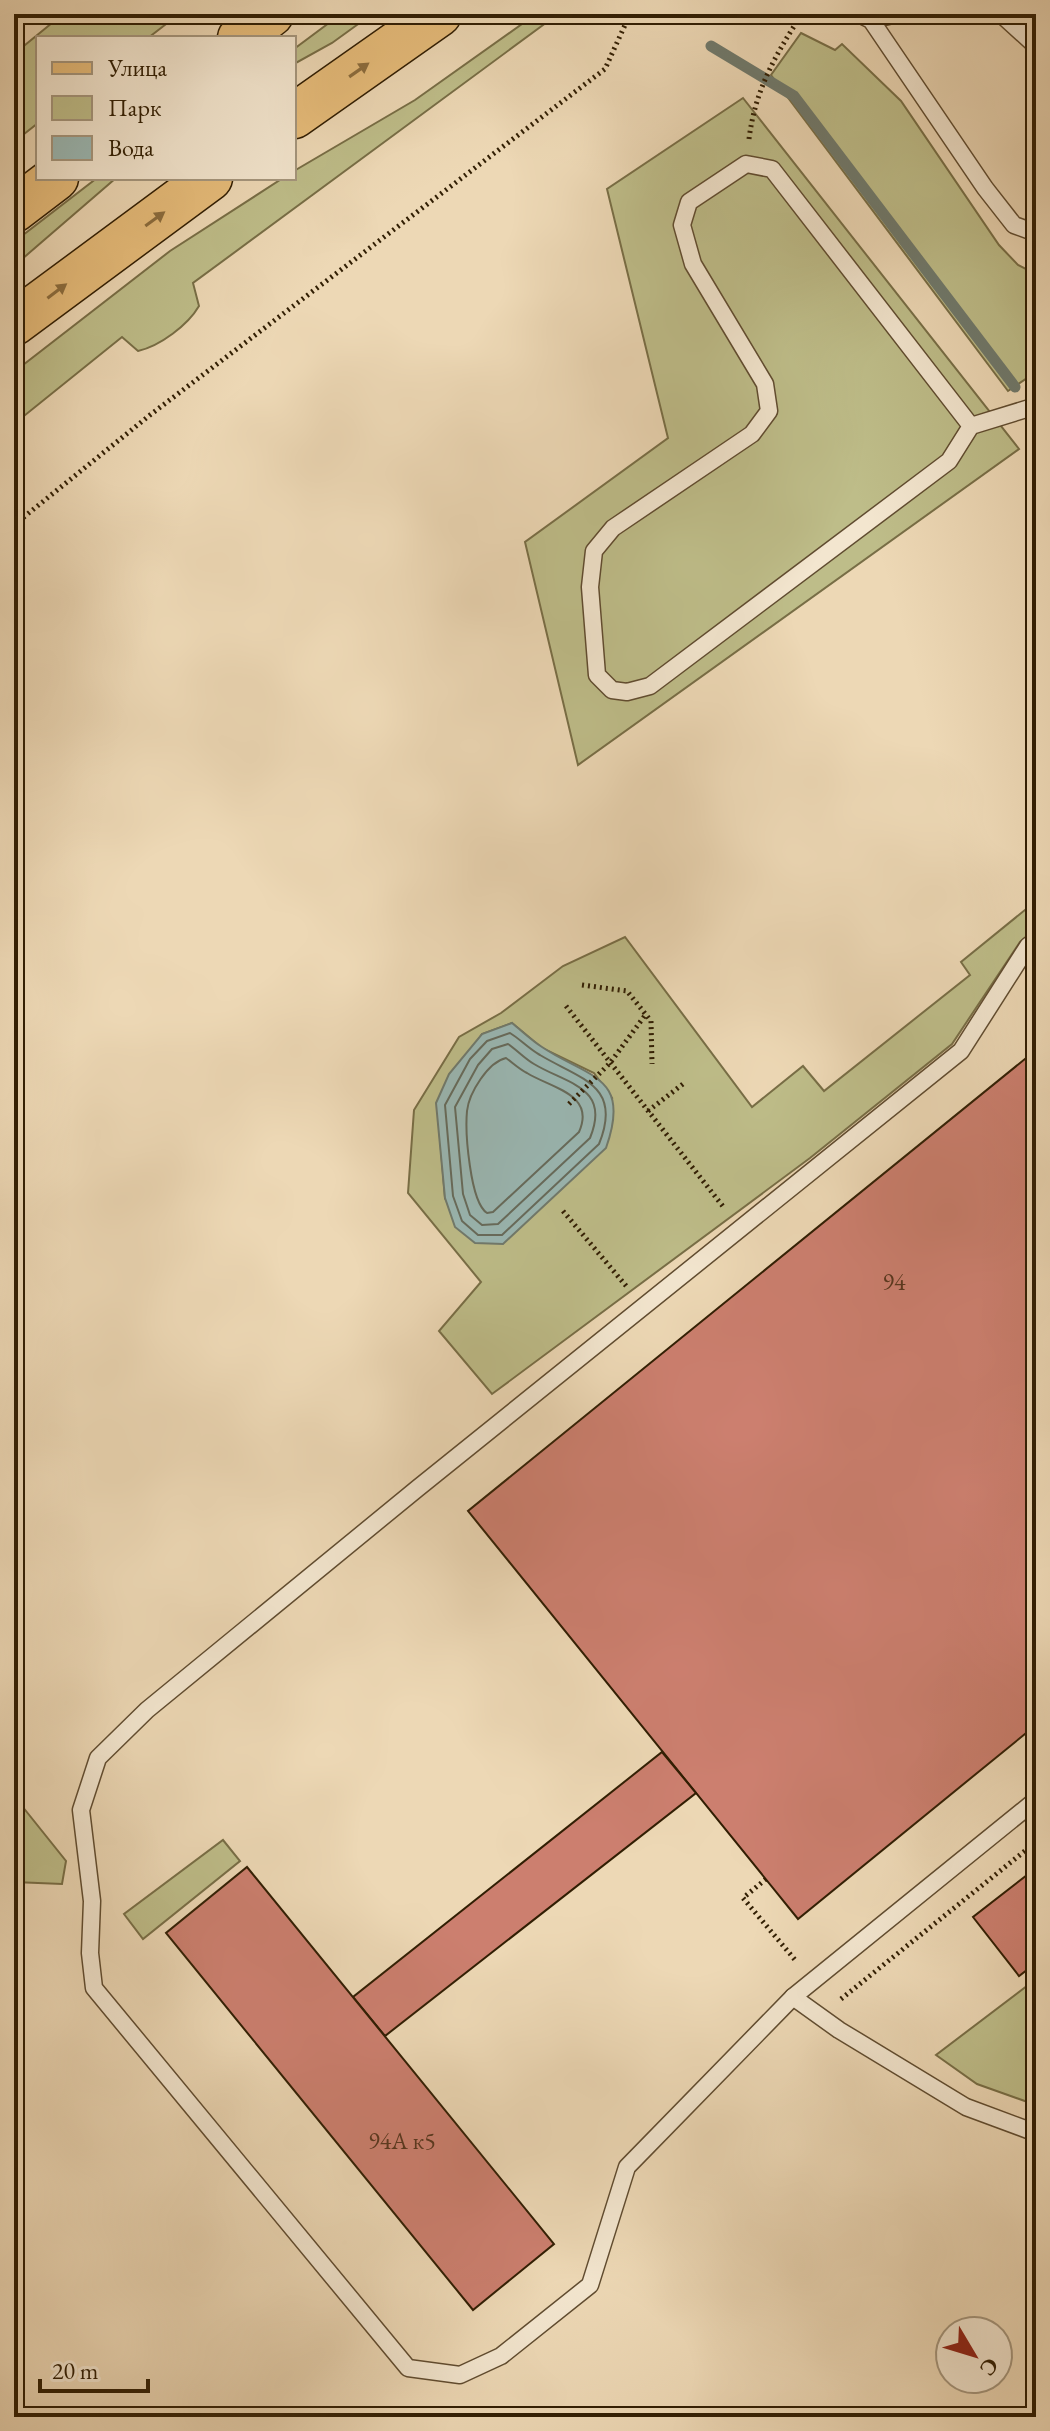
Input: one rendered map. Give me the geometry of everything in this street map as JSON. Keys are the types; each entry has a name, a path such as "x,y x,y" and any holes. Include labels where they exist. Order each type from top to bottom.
{"main road":[{"path":"243,36 271,14"},
{"path":"296,114 439,14"},
{"path":"14,210 53,180"},
{"path":"14,323 207,180"}],"lane":[{"path":"897,14 865,17 1014,225 1036,233"},
{"path":"1000,14 1034,40"},
{"path":"971,426 772,169 746,164 689,202 682,225 693,264 765,384 769,411 752,434 613,528 594,551 590,587 597,675 612,690 627,692 650,686 949,461 971,426 1036,406"},
{"path":"1036,940 1028,946 961,1051 147,1710 98,1758 81,1810 92,1901 90,1953 94,1988 408,2368 460,2375 501,2356 590,2285 627,2167 793,1997 1036,1800"},
{"path":"793,1997 851,2038 966,2107 1036,2133"}],"path":[{"path":"14,525 150,415 605,69 630,14"},
{"path":"746,164 758,90 769,65 798,20 789,14"},
{"path":"582,985 627,991 651,1021 652,1064"},
{"path":"566,1006 740,1229"},
{"path":"569,1104 610,1063 646,1014"},
{"path":"648,1111 683,1084"},
{"path":"563,1211 643,1306"},
{"path":"766,1879 743,1898 834,2005 1036,1842"}],"green space":[{"path":"63,14 179,14 151,36 36,36"},
{"path":"341,14 372,14 332,43 296,63 296,48"},
{"path":"536,14 558,14 193,283 199,306 173,334 138,351 122,337 14,424 14,372 170,251 280,180 296,180 296,170 415,100"},
{"path":"801,33 835,50 842,44 901,101 999,245 1018,265 1036,274 1036,372 1008,391 771,75"},
{"path":"36,36 36,125 14,142 14,54"},
{"path":"743,98 1019,449 578,765 525,542 668,438 607,189"},
{"path":"94,180 114,180 14,266 14,242"},
{"path":"1036,901 1036,929 1020,942 952,1044 810,1158 492,1394 439,1331 481,1282 408,1193 414,1110 459,1037 501,1013 563,966 625,937 752,1107 803,1066 824,1091 970,975 961,962","holes":["512,1023 542,1048 594,1073 612,1098 445,1198 437,1103 482,1034"]},
{"path":"14,1796 66,1861 62,1884 14,1882"},
{"path":"223,1840 240,1861 143,1939 124,1914"},
{"path":"1036,1979 1036,2105 977,2084 936,2055"}],"water":[{"path":"512,1023 542,1047 601,1082 609,1092 613,1106 613,1124 606,1148 503,1244 475,1243 455,1227 445,1198 436,1103 449,1074 482,1034"}],"building":[{"path":"1036,1050 1036,1725 798,1919 468,1511"},
{"path":"662,1752 696,1793 385,2036 353,1997"},
{"path":"247,1867 554,2244 473,2310 166,1933"},
{"path":"1036,1868 1036,1963 1019,1976 973,1917"}],"waterway":[{"path":"711,46 794,96 1015,387"}]}
